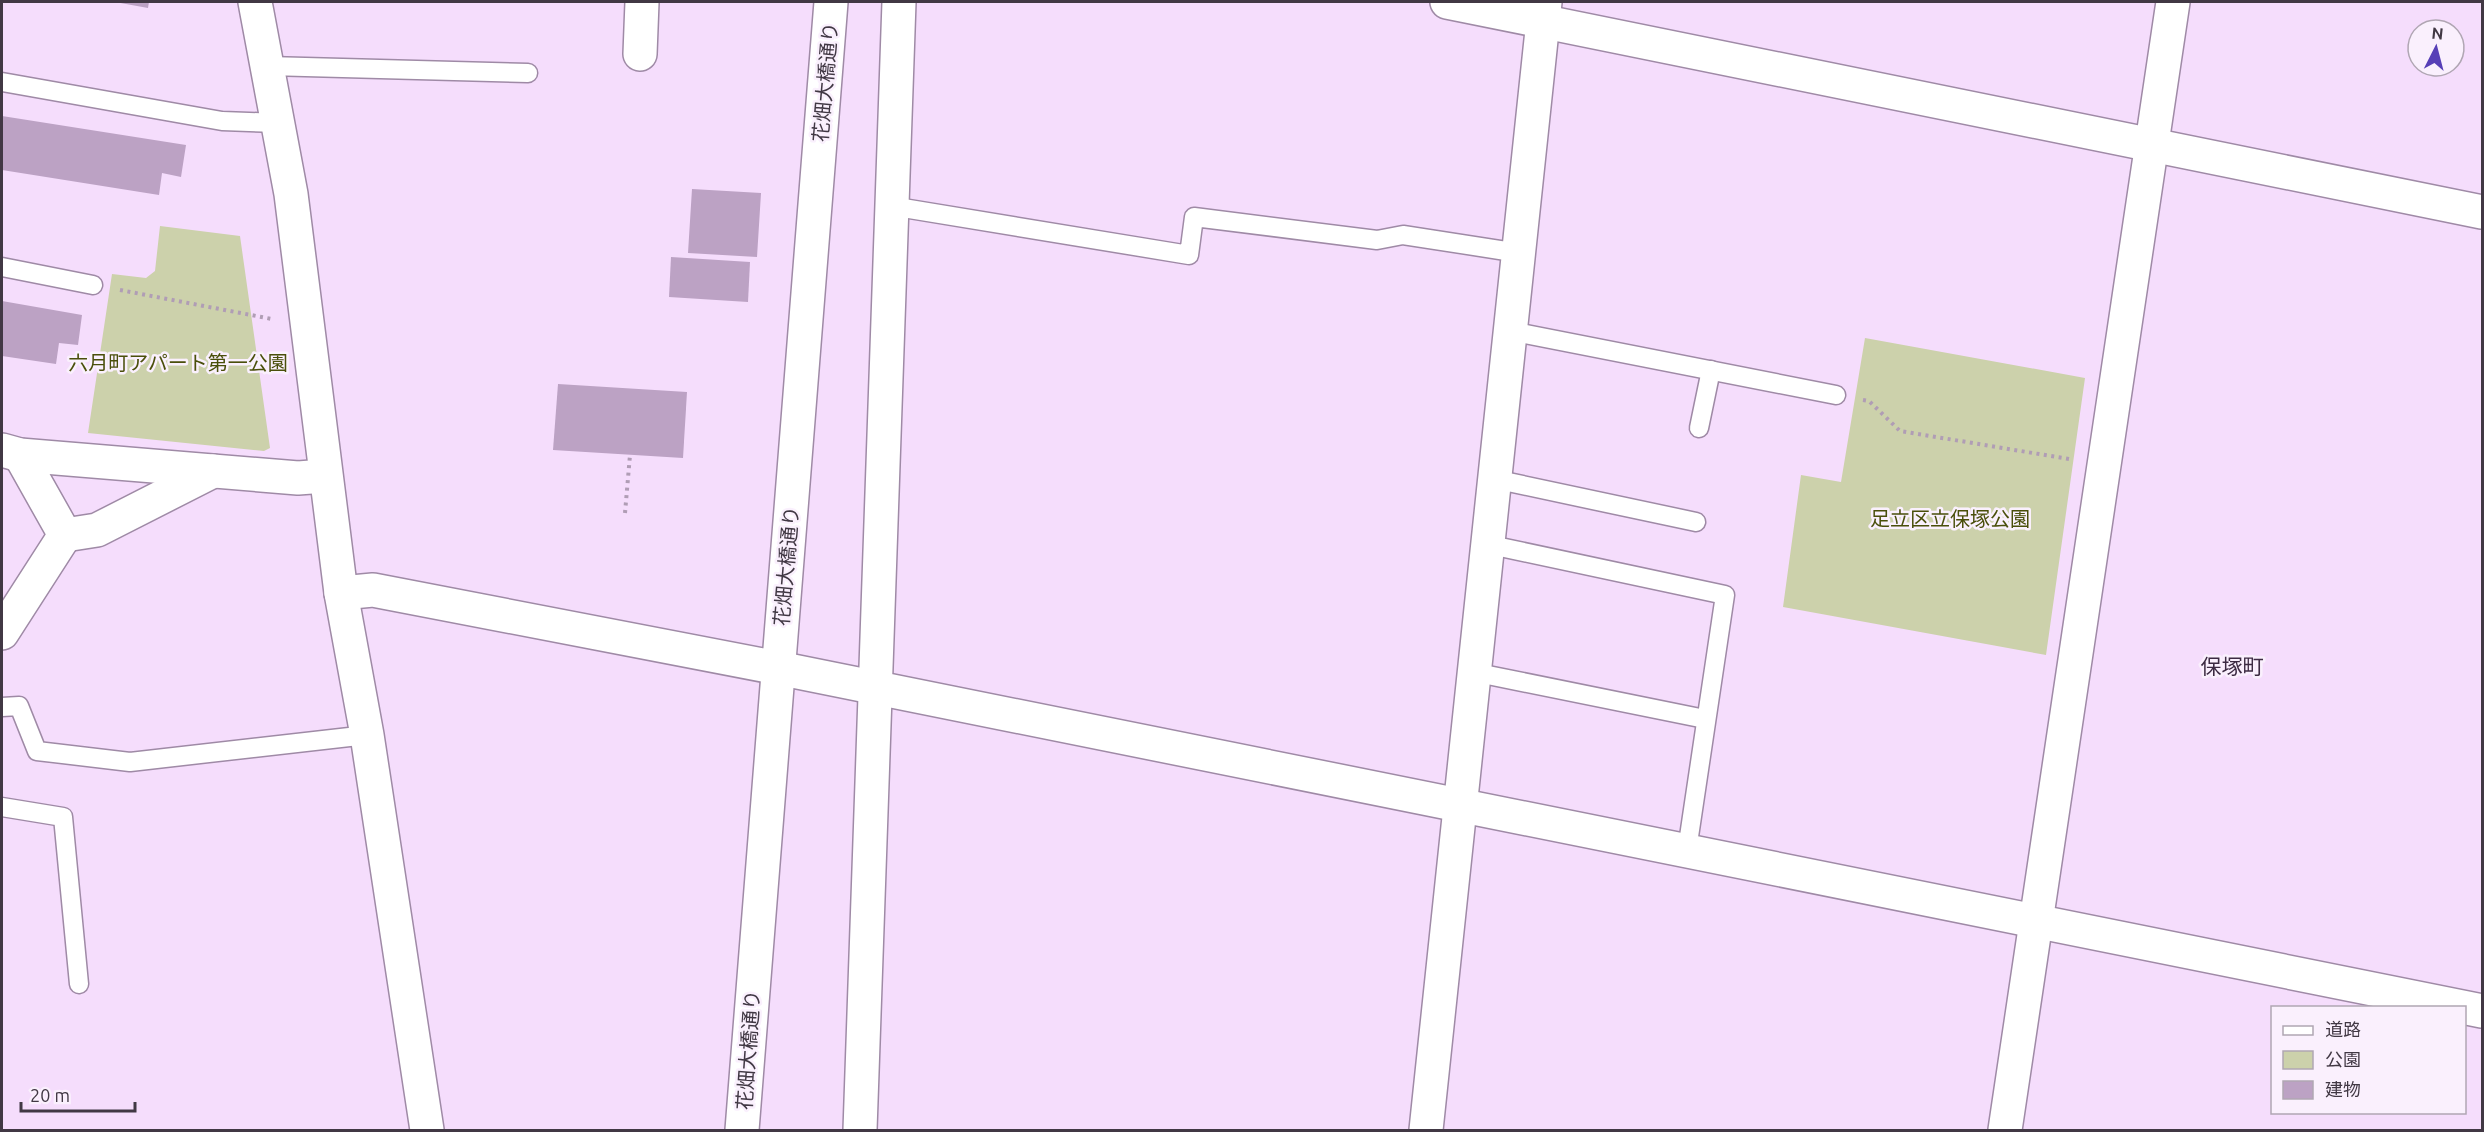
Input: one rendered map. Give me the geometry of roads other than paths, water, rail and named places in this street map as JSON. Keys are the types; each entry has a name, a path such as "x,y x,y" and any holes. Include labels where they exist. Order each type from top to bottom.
{"street":[{"path":"255,2 291,194 341,593 367,735 427,1131"},
{"path":"640,54 642,2"},
{"name":"花畑大橋通り","path":"742,1131 831,2"},
{"path":"860,1131 899,2"},
{"path":"1447,2 1544,11 2152,144 2482,212"},
{"path":"2005,1131 2173,2"},
{"path":"1426,1131 1486,544 1544,11"},
{"path":"11,453 298,478 325,476"},
{"path":"11,453 66,536"},
{"path":"2,633 66,536 97,530 213,471"},
{"path":"341,593 373,590 778,668 2457,1006"},
{"path":"2466,1008 2482,1011"}],"lane":[{"path":"268,66 528,73"},
{"path":"2,82 222,121 279,123"},
{"path":"891,206 1189,255 1194,217 1377,240 1403,235 1519,253"},
{"path":"2,267 93,285"},
{"path":"1510,331 1836,395"},
{"path":"1699,428 1711,370"},
{"path":"1494,479 1696,522"},
{"path":"1486,544 1725,595 1687,850"},
{"path":"1473,672 1705,718"},
{"path":"2,706 19,706 37,751 130,762 367,735"},
{"path":"2,807 63,817 79,984"}],"district":[{"name":"保塚町","path":"2232,666"}],"park label":[{"name":"六月町アパート第一公園","path":"178,362"},
{"name":"足立区立保塚公園","path":"1950,518"}]}
